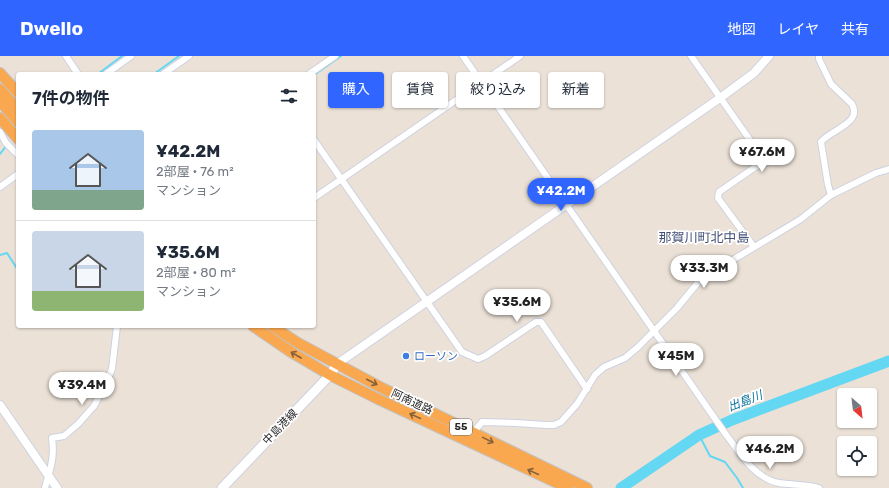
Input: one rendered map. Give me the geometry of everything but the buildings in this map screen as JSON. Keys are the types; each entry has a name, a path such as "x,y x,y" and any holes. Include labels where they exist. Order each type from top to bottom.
{"highway":[{"path":"0,73 16,91"},
{"path":"0,89 16,108"},
{"path":"0,101 16,120"},
{"path":"0,118 16,137"},
{"name":"阿南道路","path":"255,328 291,352 330,375 403,411 568,488"},
{"name":"阿南道路","path":"275,328 298,343 337,364 586,488"}],"main road":[{"name":"中島港線","path":"222,488 330,375 337,364"}],"street":[{"path":"66,56 77,72"},
{"path":"109,72 131,56"},
{"path":"166,72 188,56"},
{"path":"312,72 335,56"},
{"path":"463,56 474,72"},
{"path":"497,72 520,56"},
{"path":"691,56 762,157 761,163 719,192 718,198 754,247"},
{"path":"337,364 720,98 754,73 769,56"},
{"path":"819,56 831,84 852,104 854,108 854,114 851,120 825,137 822,142 828,185 832,195"},
{"path":"316,197 456,100"},
{"path":"499,108 727,436 752,469 763,477 777,482 819,488"},
{"path":"0,132 7,144 16,153"},
{"path":"316,143 462,352 478,359 485,356 536,322 542,322 587,389"},
{"path":"473,433 482,422 554,425 561,422 577,404 595,375 604,367 625,358 638,347 677,308 700,280 711,271 731,261 801,219 832,195 876,173 889,169"},
{"path":"0,187 16,175"},
{"path":"44,488 53,461 54,449 52,438 64,436 78,424 94,406 104,387 112,369 116,328"},
{"path":"0,405 57,488"}],"waterway":[{"path":"101,72 122,56"},
{"path":"157,72 179,56"},
{"path":"316,74 341,56"},
{"path":"0,154 7,145"},
{"path":"0,255 7,253 16,267"},
{"name":"出島川","path":"621,488 699,435 732,420 889,361"},
{"path":"699,435 710,456 725,462 743,488"}],"place":[{"name":"ローソン","path":"406,356"}],"district":[{"name":"那賀川町北中島","path":"704,237"}]}
